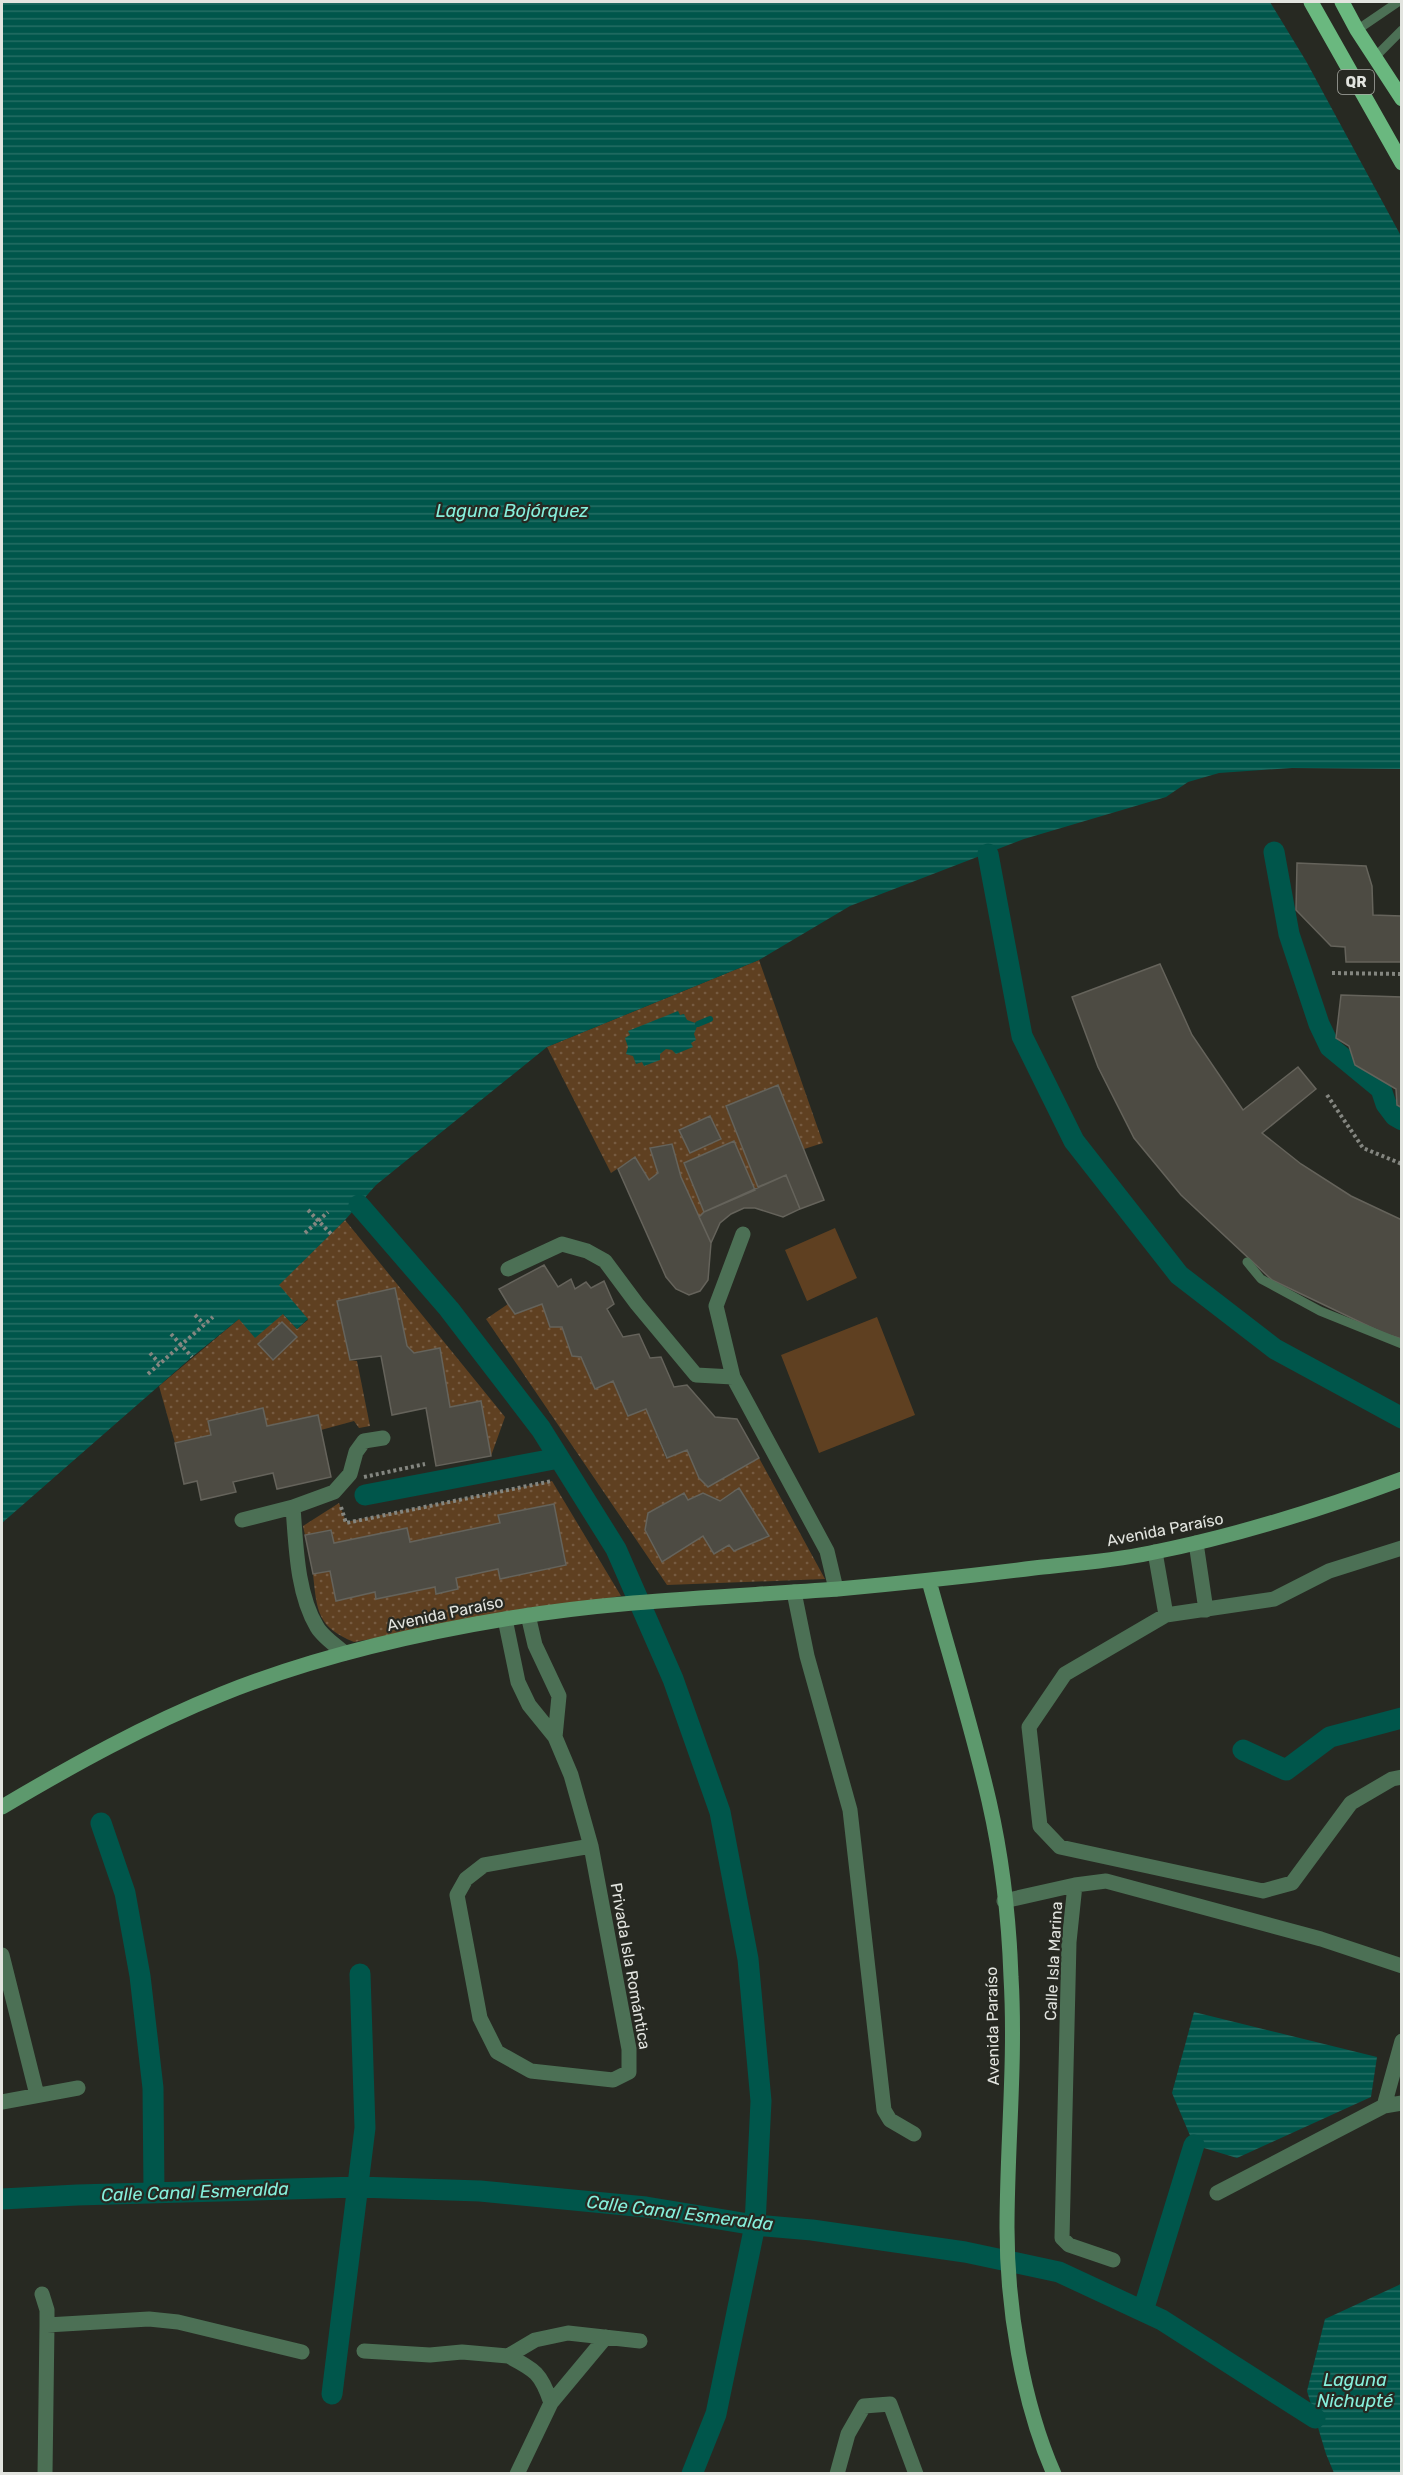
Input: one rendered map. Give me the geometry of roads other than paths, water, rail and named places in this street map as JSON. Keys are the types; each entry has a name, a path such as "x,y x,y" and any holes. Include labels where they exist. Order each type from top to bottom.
{"main road":[{"name":"QR","path":"1311,2 1401,163"},
{"name":"QR","path":"1342,2 1401,99"}],"street":[{"path":"742,1234 716,1306 733,1377 827,1551 836,1589"},
{"path":"508,1269 562,1244 587,1251 605,1261 637,1304 696,1375 733,1377"},
{"path":"242,1520 293,1507 334,1492 350,1474 356,1452 364,1441 383,1438"},
{"name":"Avenida Paraíso","path":"2,1808 73,1764 157,1723 240,1687 345,1653 414,1636 528,1615 614,1605 929,1581 1155,1552 1270,1524 1335,1504 1401,1479"},
{"path":"293,1507 295,1537 305,1600 318,1629 345,1653"},
{"path":"1196,1543 1206,1610"},
{"path":"1401,1548 1329,1571 1274,1599 1166,1616 1065,1674 1029,1727 1040,1826 1060,1847 1263,1892 1292,1883 1351,1803 1392,1779 1401,1777"},
{"path":"1155,1552 1166,1616"},
{"name":"Avenida Paraíso","path":"929,1581 989,1802 1004,1901 1011,1976 1013,2053 1007,2230 1010,2290 1017,2342 1032,2406 1054,2474"},
{"path":"794,1592 807,1656 850,1810 884,2110 890,2120 914,2134"},
{"name":"Privada Isla Romántica","path":"528,1615 535,1644 559,1696 555,1737"},
{"name":"Privada Isla Romántica","path":"505,1619 518,1682 529,1705 555,1737 571,1775 591,1846 629,2049 629,2072 612,2080 531,2071 497,2052 480,2018 457,1895 466,1879 484,1865 591,1846"},
{"name":"Calle Isla Marina","path":"1113,2260 1069,2245 1062,2238 1069,1942 1075,1885 1106,1881 1322,1939 1401,1966"},
{"path":"1004,1901 1075,1885"},
{"path":"2,1955 37,2095"},
{"path":"1384,2106 1399,2069 1401,2041"},
{"path":"2,2102 78,2088"},
{"path":"1217,2193 1384,2106 1401,2103"},
{"path":"42,2294 47,2325 45,2474"},
{"path":"47,2325 149,2319 178,2322 302,2352"},
{"path":"508,2356 535,2340 568,2333 640,2341"},
{"path":"517,2474 551,2403 606,2337"},
{"path":"364,2350 430,2355 462,2352 508,2356 532,2369 544,2383 551,2403"},
{"path":"837,2474 848,2434 864,2406 890,2404 916,2474"}],"lane":[{"path":"1357,30 1398,2"},
{"path":"1374,58 1401,30"},
{"path":"1247,1262 1261,1279 1320,1311 1401,1344"}],"water":[{"name":"Laguna Bojórquez","path":"2,2 1270,2 1306,61 1401,236 1401,769 1292,768 1219,773 1188,782 1166,797 1024,839 850,906 759,960 547,1047 376,1185 345,1220 279,1285 308,1319 297,1329 283,1314 255,1338 239,1319 192,1357 2,1523"},
{"path":"678,1011 680,1015 684,1014 687,1020 698,1024 694,1034 696,1040 691,1043 693,1047 676,1054 666,1049 660,1054 660,1060 644,1066 642,1062 636,1064 633,1056 626,1054 628,1047 625,1038 630,1035 628,1031"},
{"path":"1194,2012 1377,2057 1371,2097 1237,2158 1194,2145 1172,2093"},
{"name":"Laguna Nichupté","path":"1401,2284 1401,2473 1334,2473 1307,2391 1325,2319"}],"waterway":[{"path":"1274,852 1289,934 1319,1024 1330,1047 1381,1089 1386,1104 1395,1116 1402,1120"},
{"path":"988,854 1022,1036 1074,1141 1179,1275 1275,1349 1402,1418"},
{"path":"698,1024 710,1019"},
{"path":"359,1205 449,1309 541,1429 616,1549 673,1679 720,1812 748,1959 761,2101 755,2225 716,2414 692,2474"},
{"path":"365,1495 559,1458"},
{"path":"1243,1750 1286,1770 1330,1737 1402,1718"},
{"path":"101,1823 125,1893 140,1976 153,2088 154,2192"},
{"name":"Calle Canal Esmeralda","path":"332,2394 365,2128 360,1974"},
{"path":"1143,2311 1194,2145"},
{"name":"Calle Canal Esmeralda","path":"2,2199 358,2187 480,2191 646,2207 755,2225 812,2230 965,2252 1059,2272 1162,2320 1315,2418"}]}
